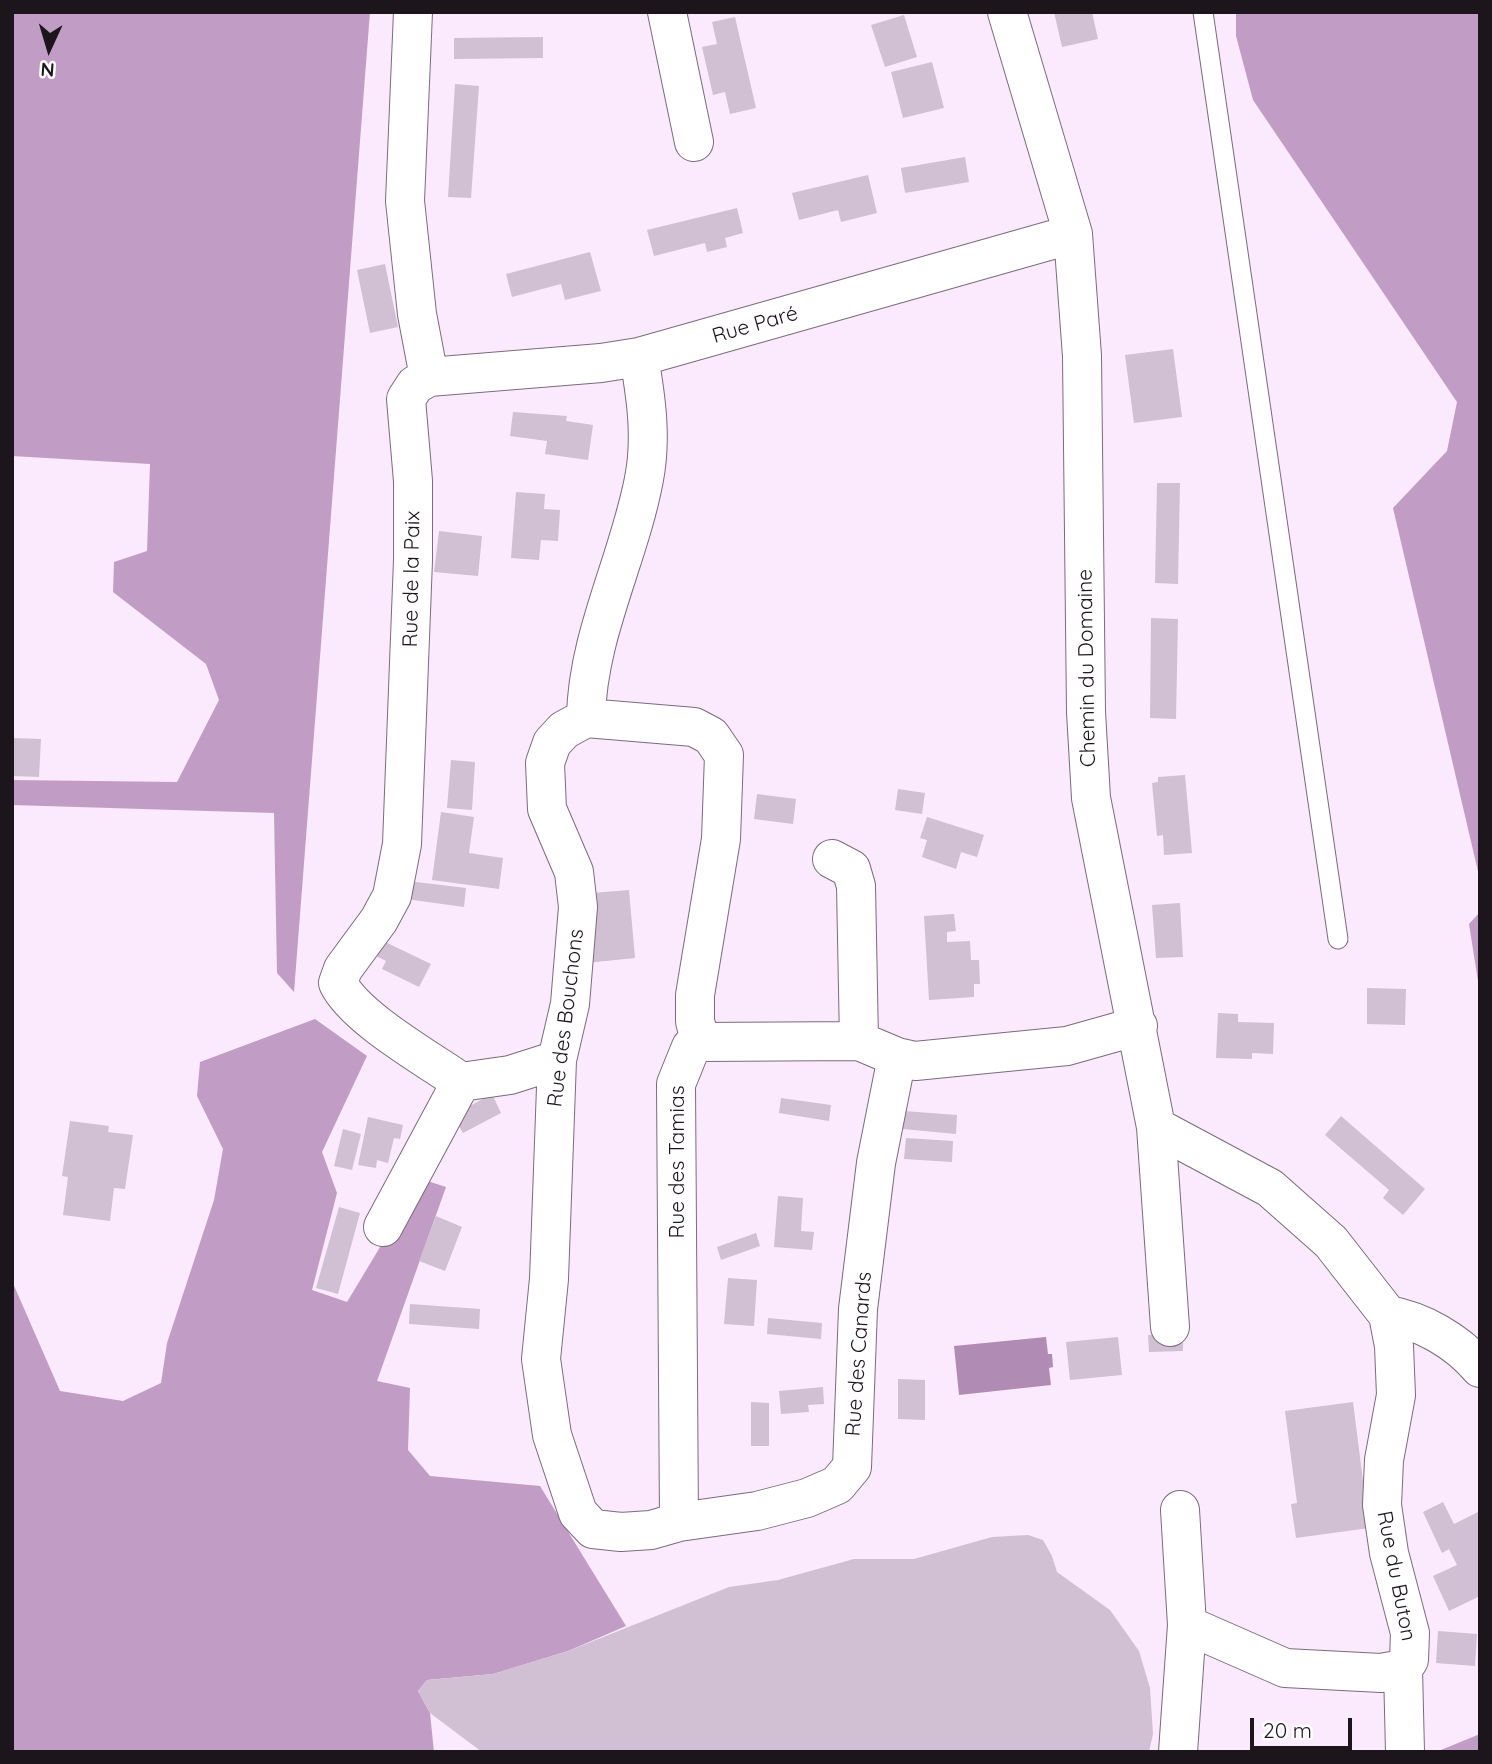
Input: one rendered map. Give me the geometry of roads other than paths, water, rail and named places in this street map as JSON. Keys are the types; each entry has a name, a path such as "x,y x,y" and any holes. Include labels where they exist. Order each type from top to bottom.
{"street":[{"path":"413,12 405,201 417,314 429,377"},
{"path":"667,12 694,142"},
{"name":"Chemin du Domaine","path":"1007,12 1073,234 1082,356 1086,712 1091,798 1156,1126 1170,1327"},
{"name":"Rue Paré","path":"429,377 601,363 639,357 1073,234"},
{"path":"639,357 649,438 644,479 589,676 586,718 694,727 711,736 724,755 721,839 695,995 695,1021 700,1042 859,1041 897,1057 915,1060 1067,1046 1138,1026"},
{"name":"Rue de la Paix","path":"429,377 415,385 406,398 413,481 414,560 401,844 391,896 379,920 343,969 338,983 345,998 362,1013 461,1082"},
{"name":"Rue des Bouchons","path":"586,718 564,730 552,743 545,763 547,809 574,872 578,907 569,1004 557,1060 549,1279 541,1359 552,1435 578,1513 593,1529 651,1530 679,1522"},
{"path":"832,859 851,869 856,886 859,1041"},
{"name":"Rue des Tamias","path":"679,1522 676,1084 691,1047 700,1042"},
{"name":"Rue des Canards","path":"679,1522 757,1511 807,1499 837,1485 852,1467 858,1309 876,1163 897,1057"},
{"path":"383,1227 461,1082 510,1074 557,1060"},
{"path":"1156,1126 1270,1188 1331,1242 1388,1315 1415,1320 1469,1355 1480,1368"},
{"name":"Rue du Buton","path":"1388,1315 1394,1346 1396,1395 1384,1460 1382,1505 1389,1553 1410,1633 1409,1660 1403,1669 1405,1752"},
{"path":"1178,1752 1187,1625 1180,1510"},
{"name":"Rue du Buton","path":"1187,1625 1285,1668 1381,1673 1403,1669"}],"lane":[{"path":"1203,12 1338,939"}]}
